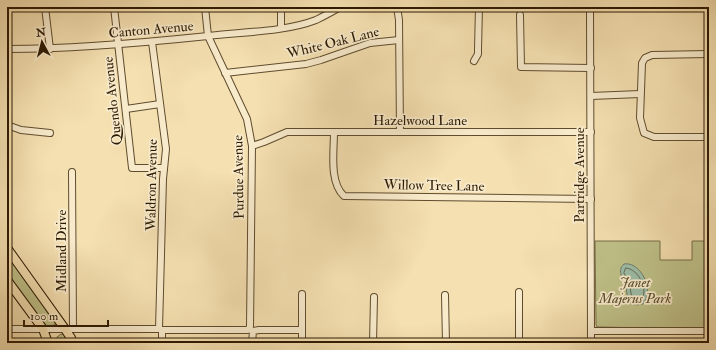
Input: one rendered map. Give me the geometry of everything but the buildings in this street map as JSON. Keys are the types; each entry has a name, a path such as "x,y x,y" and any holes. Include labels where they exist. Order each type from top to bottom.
{"main road":[{"path":"7,248 69,329 72,343"},
{"path":"7,280 43,329 48,343"}],"street":[{"path":"45,7 50,49"},
{"name":"Quendo Avenue","path":"114,7 132,168 164,168"},
{"name":"Purdue Avenue","path":"205,7 208,36 247,119 252,146 250,327 252,343"},
{"path":"281,7 281,28"},
{"name":"Canton Avenue","path":"7,49 50,49 152,42 281,28 315,20 340,7"},
{"path":"397,7 400,40 400,132"},
{"path":"474,60 478,54 479,7"},
{"name":"Partridge Avenue","path":"590,7 592,343"},
{"path":"520,15 521,67 591,68"},
{"name":"White Oak Lane","path":"225,74 306,64 377,41 400,40"},
{"name":"Waldron Avenue","path":"152,42 166,149 163,179 162,343"},
{"path":"709,54 652,55 645,58 642,63 640,94 640,118 644,133 654,137 709,137"},
{"path":"591,96 640,94"},
{"path":"126,109 160,104"},
{"path":"7,125 21,130 50,133"},
{"name":"Hazelwood Lane","path":"252,146 287,132 591,132"},
{"name":"Willow Tree Lane","path":"334,132 334,178 339,191 344,196 591,199"},
{"name":"Midland Drive","path":"69,329 72,172"},
{"path":"518,343 519,292"},
{"path":"302,294 302,343"},
{"path":"445,295 446,343"},
{"path":"373,343 374,297"},
{"path":"7,329 302,330"},
{"path":"591,332 709,331"}],"green space":[{"name":"Janet Majerus Park","path":"595,241 660,241 660,260 692,260 692,241 709,241 709,329 597,327"},
{"path":"7,253 56,322 55,325 46,326 42,323 7,274"},
{"path":"61,334 64,335 68,343 56,343 57,337"}],"water":[{"path":"624,264 630,264 636,267 644,278 647,285 647,292 643,304 636,305 628,301 626,288 621,275 621,269"}]}
